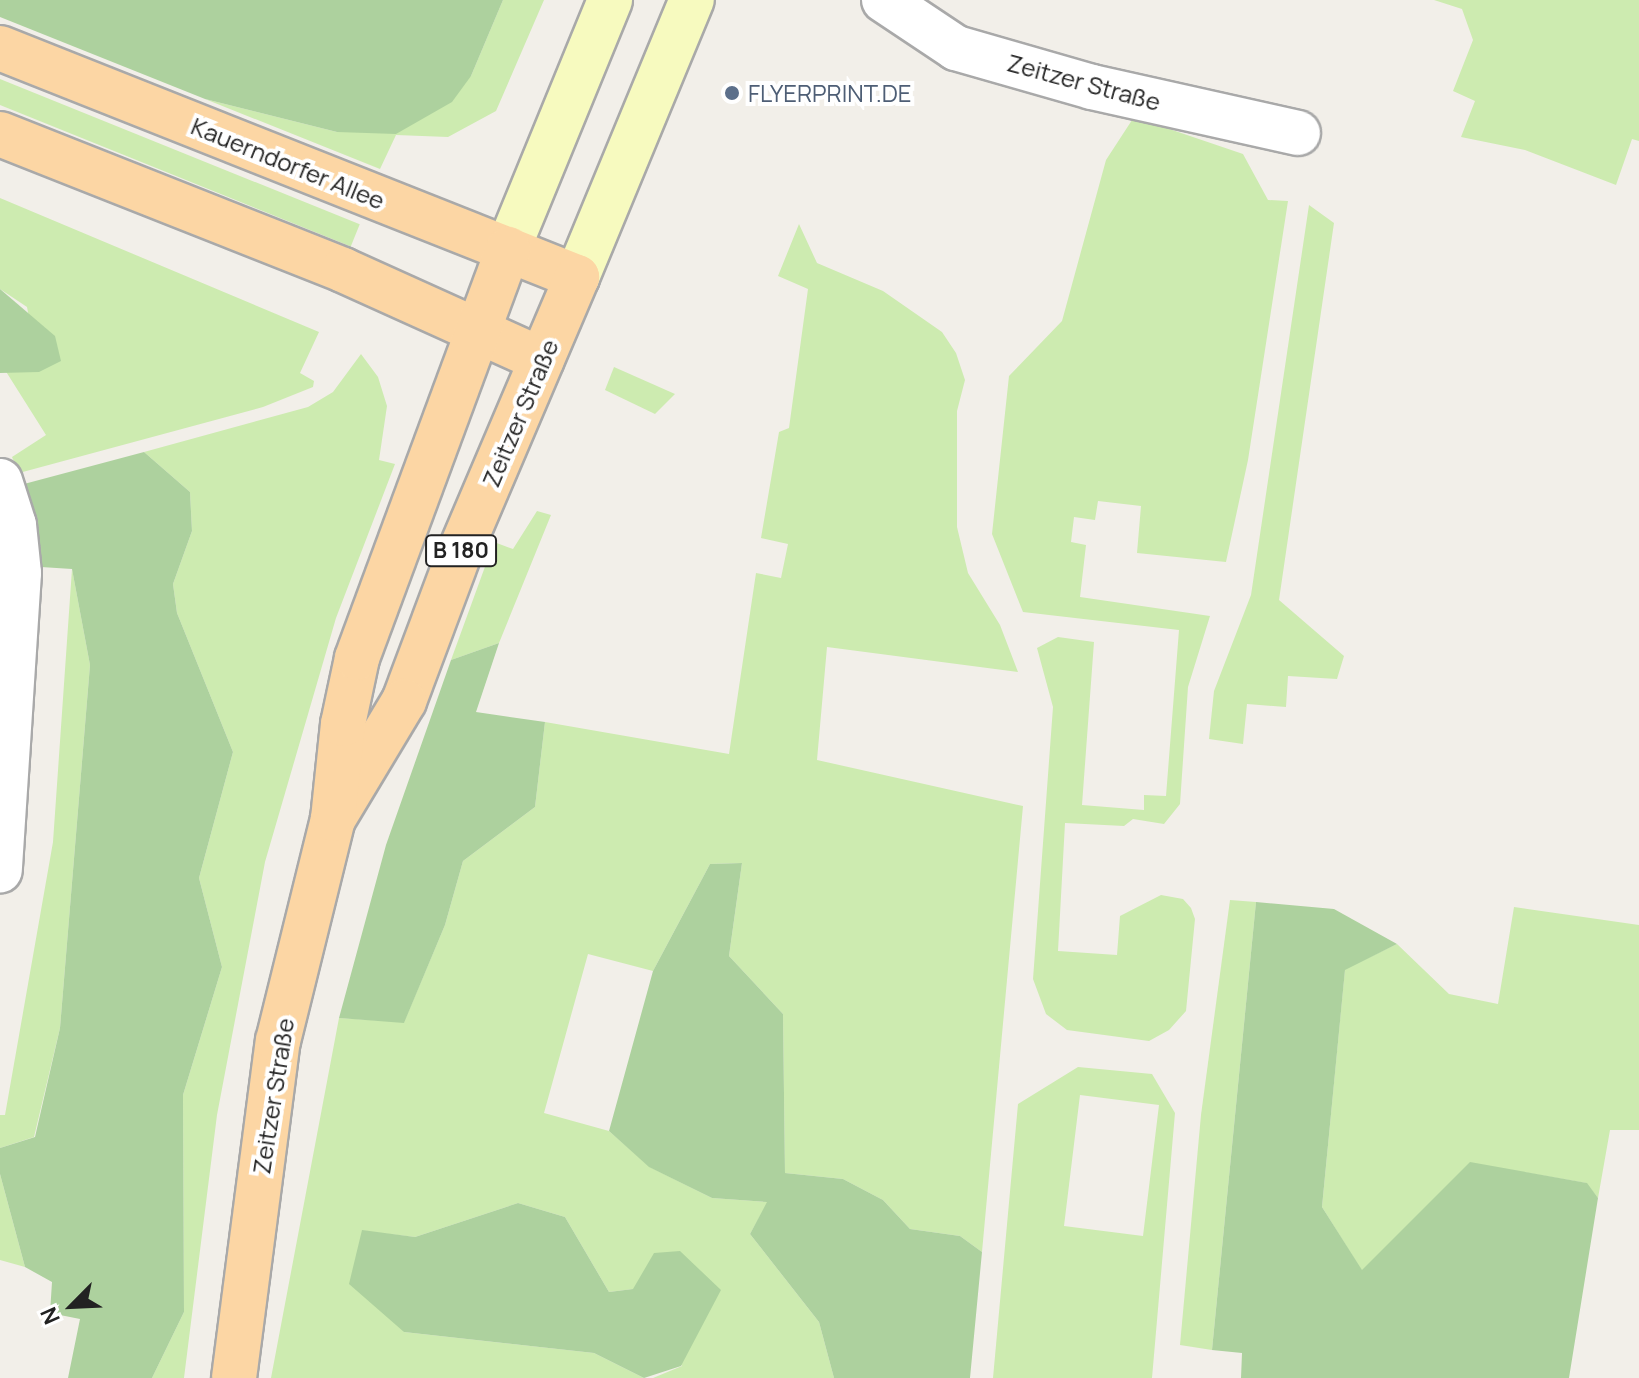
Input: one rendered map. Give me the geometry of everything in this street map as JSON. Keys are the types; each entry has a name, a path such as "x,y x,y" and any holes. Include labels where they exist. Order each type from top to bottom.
{"main road":[{"name":"Zeitzer Straße","path":"234,1378 278,1041 333,819 343,724 357,658 508,249 610,0"},
{"name":"Zeitzer Straße","path":"333,819 404,701 459,554 692,0"},
{"name":"Kauerndorfer Allee","path":"0,48 577,277"},
{"path":"0,134 343,270 542,360"}],"street":[{"name":"Zeitzer Straße","path":"884,0 956,48 1092,87 1298,133"},
{"path":"0,481 14,525 19,573 0,870"}],"green space":[{"path":"0,0 503,0 471,76 452,102 396,134 337,132 205,99 0,17"},
{"path":"503,0 544,0 496,111 448,137 396,135 380,169 205,99 337,132 471,76"},
{"path":"1434,0 1639,0 1639,141 1632,139 1616,185 1525,150 1461,137 1475,101 1453,91 1473,40 1462,9"},
{"path":"0,79 360,224 351,247 0,105"},
{"path":"1134,117 1243,154 1268,200 1288,201 1248,460 1226,562 1137,553 1141,506 1098,501 1095,520 1074,517 1071,542 1086,545 1080,597 1210,616 1188,687 1180,804 1164,824 1133,819 1124,826 1065,823 1058,951 1117,955 1120,916 1161,895 1183,899 1191,908 1195,919 1186,1011 1169,1030 1149,1041 1067,1030 1046,1014 1033,979 1053,707 1037,648 1058,637 1094,642 1082,805 1144,810 1144,795 1166,796 1179,630 1023,612 992,534 1009,376 1062,321 1106,160"},
{"path":"0,198 319,332 300,373 314,381 313,387 263,407 19,473 12,457 46,435 5,370 39,372 27,307 0,289"},
{"path":"1309,205 1334,223 1279,600 1344,656 1337,679 1288,676 1286,707 1247,704 1243,744 1209,739 1214,691 1251,595"},
{"path":"799,224 817,263 883,291 942,332 956,353 965,380 957,411 957,527 968,573 1000,625 1018,672 827,647 817,760 1023,806 982,1252 960,1236 910,1229 883,1200 843,1179 785,1173 783,1014 729,956 742,863 710,864 653,971 588,954 544,1113 609,1131 650,1167 712,1198 768,1202 750,1234 819,1322 834,1378 653,1378 682,1366 633,1289 609,1292 565,1217 518,1203 415,1237 362,1231 404,1332 594,1353 644,1378 271,1378 339,1018 404,1022 445,925 463,861 535,807 545,722 729,754 756,573 781,578 788,544 761,538 779,432 789,428 808,289 778,276"},
{"path":"0,289 55,336 61,361 39,372 0,373"},
{"path":"361,354 378,377 387,406 379,460 395,464 336,618 265,862 217,1115 184,1378 152,1378 184,1312 183,1095 222,967 199,878 233,752 177,613 173,584 192,531 190,492 144,452 308,407 333,392"},
{"path":"614,367 675,394 655,414 605,390"},
{"path":"144,452 190,492 192,531 173,584 177,613 233,752 199,878 222,967 183,1095 184,1312 152,1378 68,1378 80,1319 50,1313 52,1282 25,1267 0,1174 0,1148 35,1137 60,1028 90,665 72,569 41,567 24,484"},
{"path":"537,511 551,515 499,643 451,660 494,542 513,549"},
{"path":"72,569 90,665 60,1028 34,1137 0,1148 0,1115 5,1115 53,842"},
{"path":"499,643 476,712 545,722 535,807 463,861 445,925 404,1023 339,1018 386,845 451,660"},
{"path":"742,863 729,956 783,1014 785,1173 843,1179 883,1200 910,1229 960,1236 982,1252 970,1378 834,1378 819,1322 750,1234 767,1202 712,1198 649,1167 609,1131 653,971 710,864"},
{"path":"1230,900 1256,902 1212,1350 1180,1345 1201,1115"},
{"path":"1256,902 1334,909 1397,944 1345,970 1322,1207 1362,1270 1470,1162 1587,1183 1598,1198 1569,1378 1241,1378 1242,1353 1212,1350"},
{"path":"1514,907 1639,925 1639,1130 1610,1130 1598,1198 1586,1183 1470,1163 1362,1271 1322,1207 1345,969 1397,944 1449,994 1498,1004"},
{"path":"1078,1067 1152,1074 1175,1113 1152,1378 993,1378 1018,1104","holes":["1080,1095 1159,1105 1143,1236 1064,1226"]},
{"path":"0,1174 25,1267 0,1260"},
{"path":"518,1203 565,1217 609,1292 633,1289 654,1253 680,1251 721,1290 681,1366 644,1378 594,1353 404,1332 349,1284 362,1230 415,1237"}],"place":[{"name":"FLYERPRINT.DE","path":"732,93"}]}
